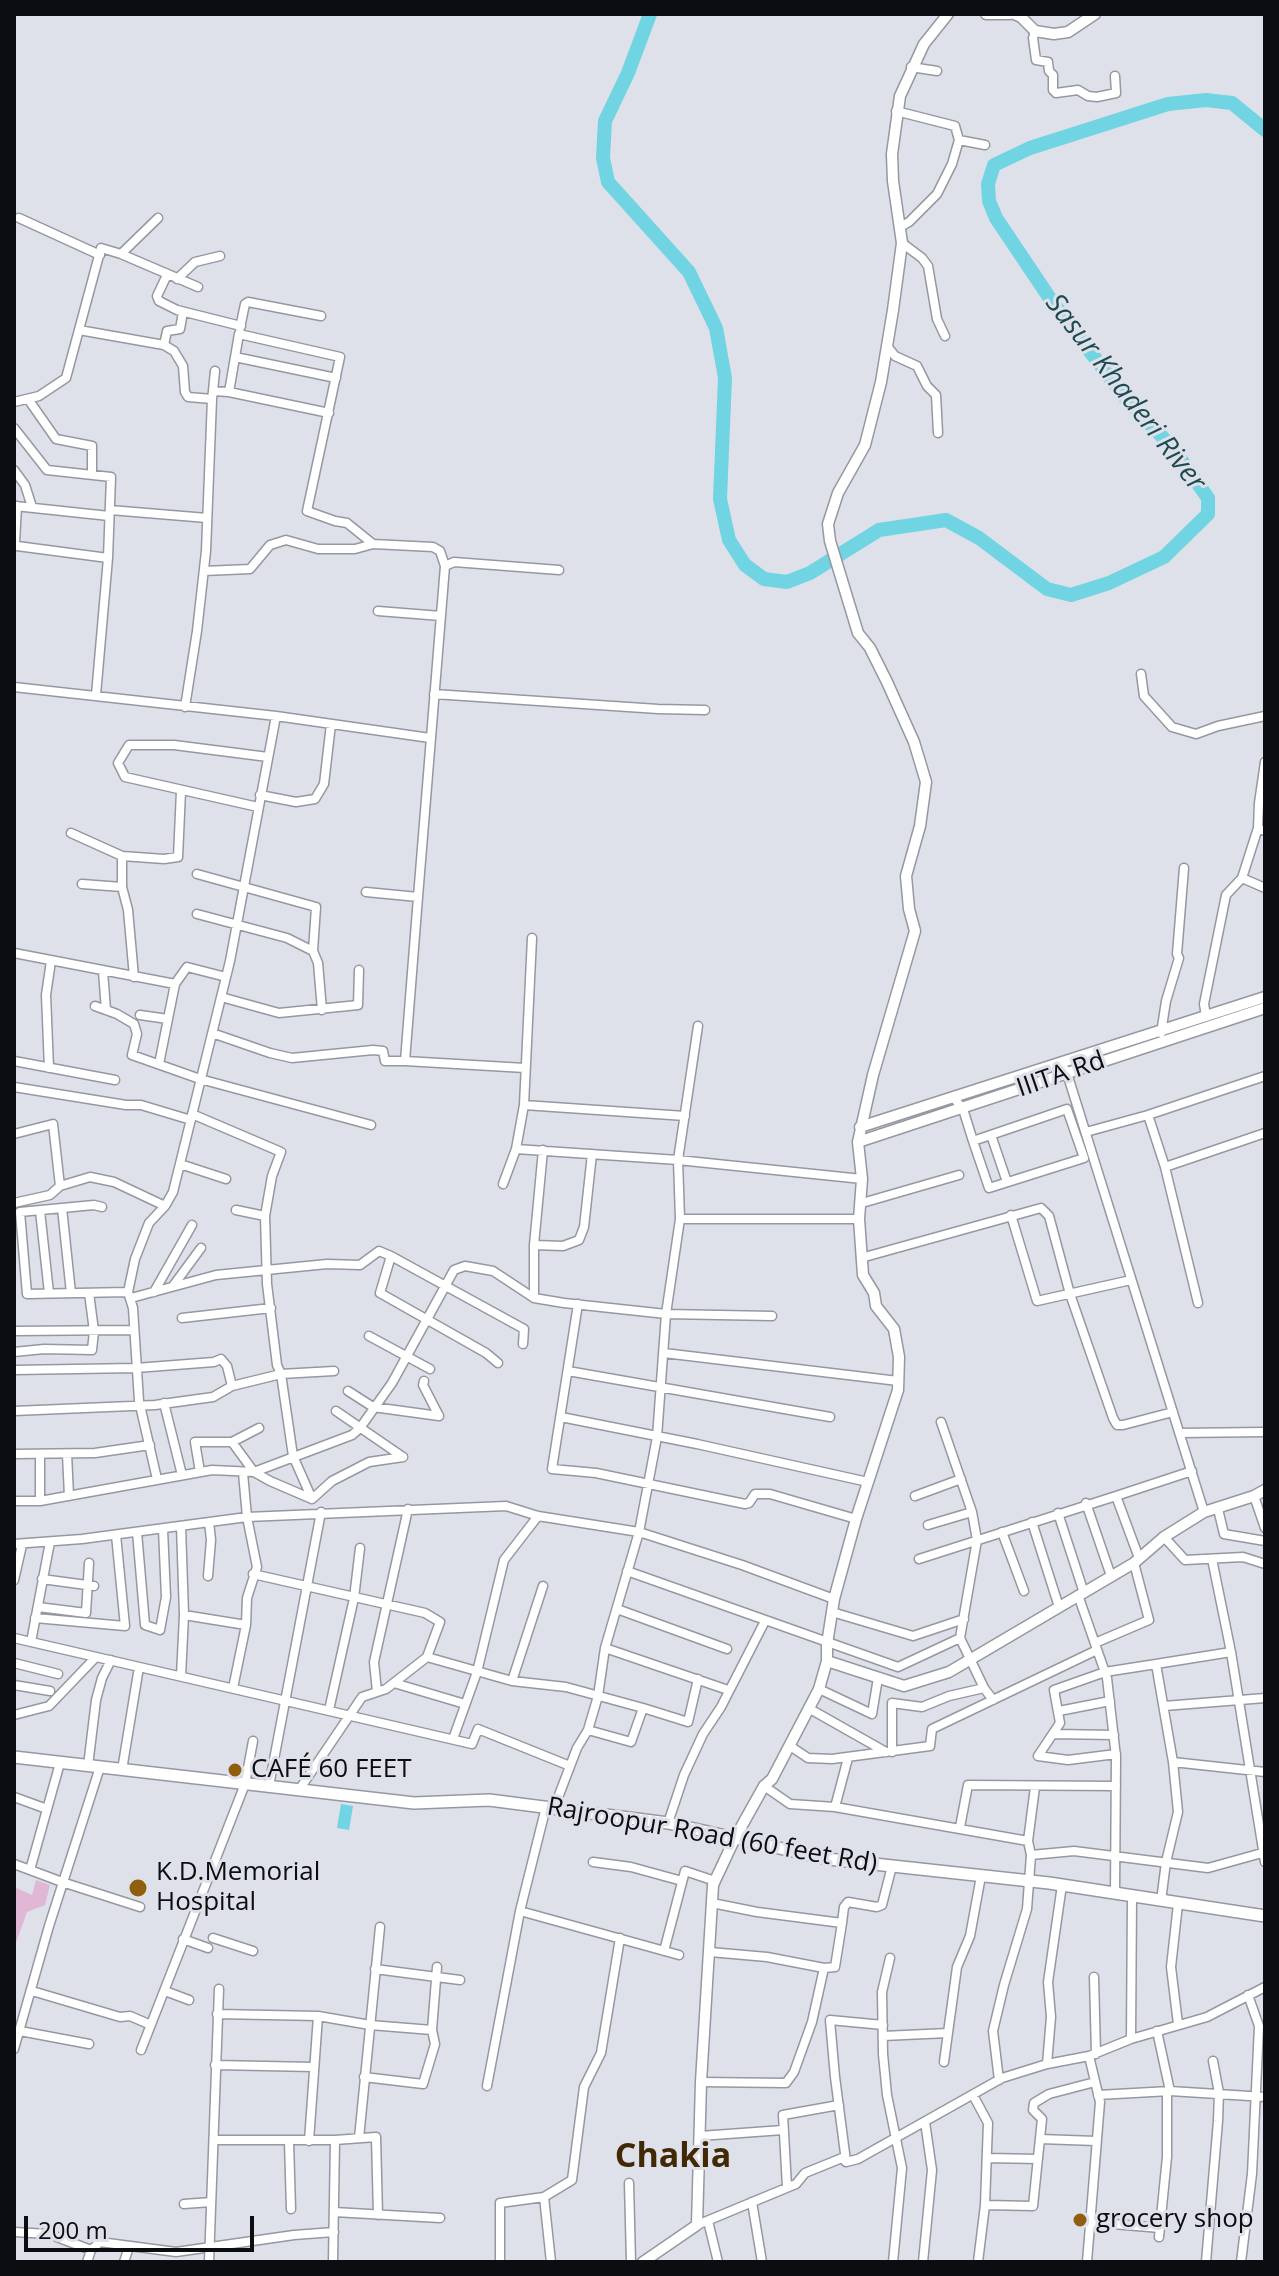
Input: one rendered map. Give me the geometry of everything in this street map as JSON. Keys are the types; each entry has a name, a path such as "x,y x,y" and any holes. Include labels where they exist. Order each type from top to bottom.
{"main road":[{"name":"Rajroopur Road (60 feet Rd)","path":"14,1757 414,1803 489,1800 668,1823 828,1859 1062,1885 1265,1916"}],"street":[{"path":"697,2225 701,2082 715,1881 735,1838 764,1786 772,1779 819,1689 827,1661 834,1599 898,1390 899,1357 894,1329 876,1306 874,1293 863,1275 859,1219 862,1179 858,1142 873,1075 915,931 906,876 920,826 926,782 914,742 893,694 870,648 858,633 830,541 828,518 865,445 887,346 902,243 893,181 896,111 911,67 924,44 948,14"},
{"path":"986,14 1012,14 1021,17 1035,31 1054,34 1068,32 1095,14"},
{"path":"1035,31 1036,60 1048,62 1056,93 1078,90 1097,97 1116,93 1115,76"},
{"path":"911,67 937,71"},
{"path":"896,111 955,126 959,140 952,164 937,194 900,227"},
{"path":"959,140 985,145"},
{"path":"19,218 100,255"},
{"path":"121,254 158,218"},
{"path":"902,243 928,266 937,319 945,336"},
{"path":"14,402 47,392 66,378 102,248 198,287"},
{"path":"177,279 195,262 220,256"},
{"path":"167,275 158,299 183,312 337,355 340,361 307,511 347,523 373,544"},
{"path":"229,392 245,304 248,302 321,316"},
{"path":"164,345 167,331 180,329 183,312"},
{"path":"79,330 164,345 181,359 185,395 229,392 329,413"},
{"path":"887,346 895,356 917,366 927,386 936,395 938,433"},
{"path":"235,357 336,378"},
{"path":"185,707 204,571 215,371"},
{"path":"28,399 56,439 92,446 92,475"},
{"path":"14,428 47,470 112,479 96,695"},
{"path":"14,470 25,485 32,507"},
{"path":"108,558 17,546 16,506 207,518"},
{"path":"204,571 250,569 270,545 286,540 318,549 355,549 373,544 433,547 440,551 445,566 405,1061"},
{"path":"445,566 454,562 559,570"},
{"path":"378,611 441,616"},
{"path":"1141,674 1144,696 1172,727 1196,734 1265,716"},
{"path":"14,687 276,716 430,738"},
{"path":"434,694 705,710"},
{"path":"157,1479 140,1406 136,1368 130,1295 135,1259 149,1223 173,1192 226,977 276,716"},
{"path":"260,795 296,802 315,799 324,784 331,724"},
{"path":"258,807 125,777 118,763 129,745 174,745 268,757"},
{"path":"1206,1016 1204,1004 1226,895 1242,878 1262,830 1259,803 1265,762"},
{"path":"71,833 122,856 178,857 181,791"},
{"path":"122,856 122,887 128,910 134,977"},
{"path":"1162,1036 1166,1001 1179,958 1184,868"},
{"path":"197,874 316,907 313,951 318,963 322,1010"},
{"path":"1242,878 1265,888"},
{"path":"82,884 122,887"},
{"path":"366,892 418,897"},
{"path":"197,914 287,938 313,951"},
{"path":"503,1184 516,1149 524,1105 532,938"},
{"path":"14,953 175,984"},
{"path":"49,1068 46,995 51,961"},
{"path":"159,1064 175,984 187,967 226,977"},
{"path":"221,997 279,1013 358,1005 359,970"},
{"path":"103,971 106,1010"},
{"name":"IIITA Rd","path":"860,1127 1162,1036 1242,1010 1265,997"},
{"path":"95,1006 134,1024 137,1034 132,1055 200,1079 371,1125"},
{"name":"IIITA Rd","path":"1162,1036 1206,1016 1265,1008"},
{"path":"140,1015 168,1019"},
{"path":"487,2086 520,1911 550,1808 588,1730 598,1696 605,1648 639,1532 646,1482 657,1437 666,1314 680,1219 678,1160 698,1026"},
{"path":"212,1033 292,1058 373,1050 383,1051 385,1061 525,1068"},
{"path":"14,1061 115,1080"},
{"path":"1065,1067 1204,1512"},
{"name":"IIITA Rd","path":"858,1142 963,1109 1065,1067"},
{"path":"1086,1132 1265,1076"},
{"path":"14,1087 141,1105 191,1117 281,1152 272,1176 265,1216 266,1269 277,1365 293,1456 312,1499"},
{"path":"953,1097 963,1109 973,1141 989,1188 1084,1158 1067,1109 973,1141"},
{"path":"524,1105 685,1116"},
{"path":"1148,1115 1165,1167 1198,1303"},
{"path":"14,1134 53,1124 60,1186"},
{"path":"1165,1167 1265,1133"},
{"path":"991,1135 1007,1182"},
{"path":"516,1149 678,1160 862,1179"},
{"path":"534,1298 534,1245 543,1150"},
{"path":"534,1245 563,1246 579,1240 584,1227 592,1154"},
{"path":"180,1164 226,1179"},
{"path":"862,1203 959,1175"},
{"path":"14,1203 50,1195 60,1186 90,1177 114,1182 165,1206"},
{"path":"102,1207 94,1205 20,1212 27,1294 153,1293 216,1275 327,1264 360,1265 379,1251 524,1329 523,1344"},
{"path":"861,1258 1036,1207 1046,1211 1070,1294 1117,1425 1173,1412"},
{"path":"62,1208 71,1293"},
{"path":"236,1210 265,1216"},
{"path":"40,1211 49,1293"},
{"path":"1011,1215 1037,1301 1131,1280"},
{"path":"680,1219 859,1219"},
{"path":"153,1293 192,1225"},
{"path":"173,1286 201,1248"},
{"path":"391,1256 380,1293 486,1353 498,1363"},
{"path":"14,1501 40,1501 200,1472 254,1472 352,1435 360,1428 407,1356 454,1270 465,1266 493,1271 534,1298 666,1314 772,1316"},
{"path":"14,1352 92,1350 94,1331 89,1293"},
{"path":"578,1304 552,1469 646,1482 745,1504 755,1494 770,1494 856,1519"},
{"path":"182,1318 271,1308"},
{"path":"14,1331 133,1330"},
{"path":"369,1336 430,1369"},
{"path":"664,1353 898,1381"},
{"path":"14,1370 136,1368 221,1359 227,1366 232,1386"},
{"path":"14,1411 140,1406 213,1397 232,1386 281,1374 334,1371"},
{"path":"568,1371 830,1417"},
{"path":"348,1391 373,1407 439,1416 423,1385 424,1381"},
{"path":"164,1403 182,1475"},
{"path":"312,1499 332,1481 369,1462 403,1457 336,1411"},
{"path":"561,1417 868,1482"},
{"path":"941,1422 972,1512 977,1540 960,1638 993,1700"},
{"path":"200,1472 195,1442 232,1442 259,1428"},
{"path":"1180,1433 1265,1432"},
{"path":"232,1442 254,1472 312,1499"},
{"path":"14,1454 122,1451 150,1445"},
{"path":"67,1454 69,1496"},
{"path":"40,1455 40,1501"},
{"path":"919,1559 1192,1471"},
{"path":"233,1688 246,1625 247,1598 257,1567 247,1517 243,1473"},
{"path":"915,1496 961,1479"},
{"path":"827,1661 904,1686 949,1672 1111,1576 1204,1512 1265,1490"},
{"path":"790,1746 808,1758 848,1758 930,1746 932,1729 1149,1620 1136,1560 1116,1496"},
{"path":"1254,1496 1265,1528"},
{"path":"1086,1503 1111,1576"},
{"path":"14,1580 18,1545 247,1517 506,1506 538,1516 639,1532 834,1599"},
{"path":"377,1692 374,1662 408,1509"},
{"path":"1218,1509 1224,1534 1265,1541"},
{"path":"269,1786 321,1512"},
{"path":"928,1525 972,1512"},
{"path":"1058,1513 1105,1672 1110,1701 1116,1754 1115,1894"},
{"path":"453,1739 477,1672 504,1560 538,1516"},
{"path":"208,1576 209,1522"},
{"path":"1032,1522 1059,1607"},
{"path":"181,1526 184,1615 181,1676"},
{"path":"137,1532 145,1625 160,1630 166,1597 163,1529"},
{"path":"1002,1532 1024,1591"},
{"path":"35,1618 125,1626 116,1535"},
{"path":"1164,1537 1185,1560 1243,1557 1265,1564"},
{"path":"31,1642 50,1542"},
{"path":"329,1710 354,1598 360,1548"},
{"path":"1031,1855 1074,1851 1208,1868 1264,1858 1231,1652 1212,1559"},
{"path":"38,1607 86,1613 91,1586 89,1563"},
{"path":"627,1571 898,1667 960,1638"},
{"path":"253,1574 425,1613 440,1622 427,1657 394,1683 362,1697 299,1790"},
{"path":"42,1579 91,1586"},
{"path":"512,1681 543,1586"},
{"path":"617,1609 727,1649"},
{"path":"832,1612 913,1636 964,1619"},
{"path":"184,1615 246,1625"},
{"path":"668,1823 684,1775 765,1621"},
{"path":"14,1638 472,1744 478,1729 570,1766"},
{"path":"605,1648 728,1690"},
{"path":"1116,1754 1068,1760 1038,1756 1060,1723 1054,1690 1105,1672 1231,1652"},
{"path":"427,1657 512,1681 556,1685 708,1727"},
{"path":"14,1715 49,1706 95,1658"},
{"path":"14,2049 94,1766 96,1700 111,1660"},
{"path":"14,1663 58,1674"},
{"path":"1156,1664 1173,1762 1178,1812 1166,1862 1161,1901"},
{"path":"122,1770 139,1667"},
{"path":"819,1689 872,1714 878,1678"},
{"path":"688,1722 698,1679"},
{"path":"394,1683 465,1704"},
{"path":"14,1685 50,1691"},
{"path":"889,1752 892,1703 922,1707 949,1696 984,1688"},
{"path":"1164,1706 1265,1698"},
{"path":"1059,1711 1110,1701"},
{"path":"588,1730 631,1742 643,1708"},
{"path":"810,1709 889,1752"},
{"path":"1054,1734 1114,1735"},
{"path":"141,2050 245,1784 253,1741"},
{"path":"835,1807 848,1758"},
{"path":"1173,1762 1265,1772"},
{"path":"30,1870 60,1763"},
{"path":"960,1827 968,1785 1116,1786"},
{"path":"764,1786 790,1804 835,1807 1028,1841"},
{"path":"999,2080 993,2031 1027,1909 1031,1855 1028,1841 1035,1787"},
{"path":"14,1797 47,1809"},
{"path":"593,1862 631,1867 682,1881"},
{"path":"14,1864 140,1907"},
{"path":"710,1952 835,1967 844,1907 848,1902 877,1907 882,1905 892,1866"},
{"path":"664,1951 685,1871 715,1881"},
{"path":"944,2062 957,1967 970,1936 981,1876"},
{"path":"1047,2064 1051,2017 1048,1982 1062,1885"},
{"path":"1131,2039 1132,1897"},
{"path":"712,1903 842,1923"},
{"path":"1178,1904 1171,1967 1178,2024"},
{"path":"520,1911 679,1955"},
{"path":"359,2138 380,1927"},
{"path":"213,1938 253,1951"},
{"path":"500,2262 500,2203 544,2197 572,2180 584,2087 601,2053 620,1938"},
{"path":"183,1939 208,1948"},
{"path":"890,1958 882,1992 883,2036 887,2095 902,2168 893,2262"},
{"path":"364,2077 423,2084 435,2044 432,2030 437,1967"},
{"path":"701,2082 786,2083 794,2072 812,2022 824,1968"},
{"path":"375,1969 460,1980"},
{"path":"1087,2262 1100,2102 1092,2055 1094,1977"},
{"path":"846,2162 896,2139 999,2080 1047,2064 1092,2055 1131,2039 1207,2017 1265,1987"},
{"path":"209,2262 219,1989"},
{"path":"32,1991 120,2017 130,2016 151,2025"},
{"path":"165,1991 189,2000"},
{"path":"1241,2262 1252,2174 1259,2026 1248,1995"},
{"path":"217,2014 318,2016 370,2025 432,2030"},
{"path":"309,2141 318,2016"},
{"path":"846,2162 830,2020 883,2025"},
{"path":"20,2031 89,2044"},
{"path":"1090,2222 1160,2232 1167,2157 1168,2091 1157,2031"},
{"path":"883,2036 948,2033"},
{"path":"1206,2262 1219,2093 1213,2061"},
{"path":"215,2065 314,2067"},
{"path":"985,2205 1033,2206 1042,2119 1033,2110 1037,2099 1095,2082"},
{"path":"1098,2095 1168,2091 1265,2097"},
{"path":"973,2095 988,2123 985,2205 978,2262"},
{"path":"787,2187 783,2115 839,2105"},
{"path":"923,2262 932,2170 925,2122"},
{"path":"700,2136 783,2130"},
{"path":"214,2140 309,2141 376,2137 378,2215"},
{"path":"1040,2139 1096,2141"},
{"path":"333,2262 335,2140"},
{"path":"289,2141 291,2209"},
{"path":"643,2262 697,2225 796,2184 805,2173 842,2158 846,2162"},
{"path":"988,2158 1038,2159"},
{"path":"629,2183 631,2262"},
{"path":"544,2197 551,2262"},
{"path":"184,2204 211,2202"},
{"path":"752,2202 762,2262"},
{"path":"334,2212 440,2218"},
{"path":"708,2221 718,2262"},
{"path":"14,2232 49,2234 91,2250"},
{"path":"87,2262 91,2250 100,2242 176,2252 334,2232"},
{"path":"124,2262 129,2247"}],"shaded area":[{"path":"36,1880 50,1885 45,1905 27,1912 14,1948 14,1887 32,1895"}],"water":[{"path":"341,1804 353,1806 349,1830 337,1828"}],"waterway":[{"name":"Sasur Khaderi River","path":"650,14 628,73 605,121 603,158 608,182 689,272 716,328 725,378 720,499 729,540 745,565 764,579 787,582 810,573 879,530 946,520 979,538 1047,589 1071,595 1109,583 1164,557 1208,514 1208,498 1172,447 1127,400 1053,303 996,218 989,201 988,184 994,165 1030,148 1168,104 1206,100 1232,103 1265,130"}],"place":[{"name":"CAFÉ 60 FEET","path":"235,1770"},
{"name":"K.D.Memorial Hospital","path":"138,1888"},
{"name":"grocery shop","path":"1080,2220"}],"district":[{"name":"Chakia","path":"673,2157"}]}
